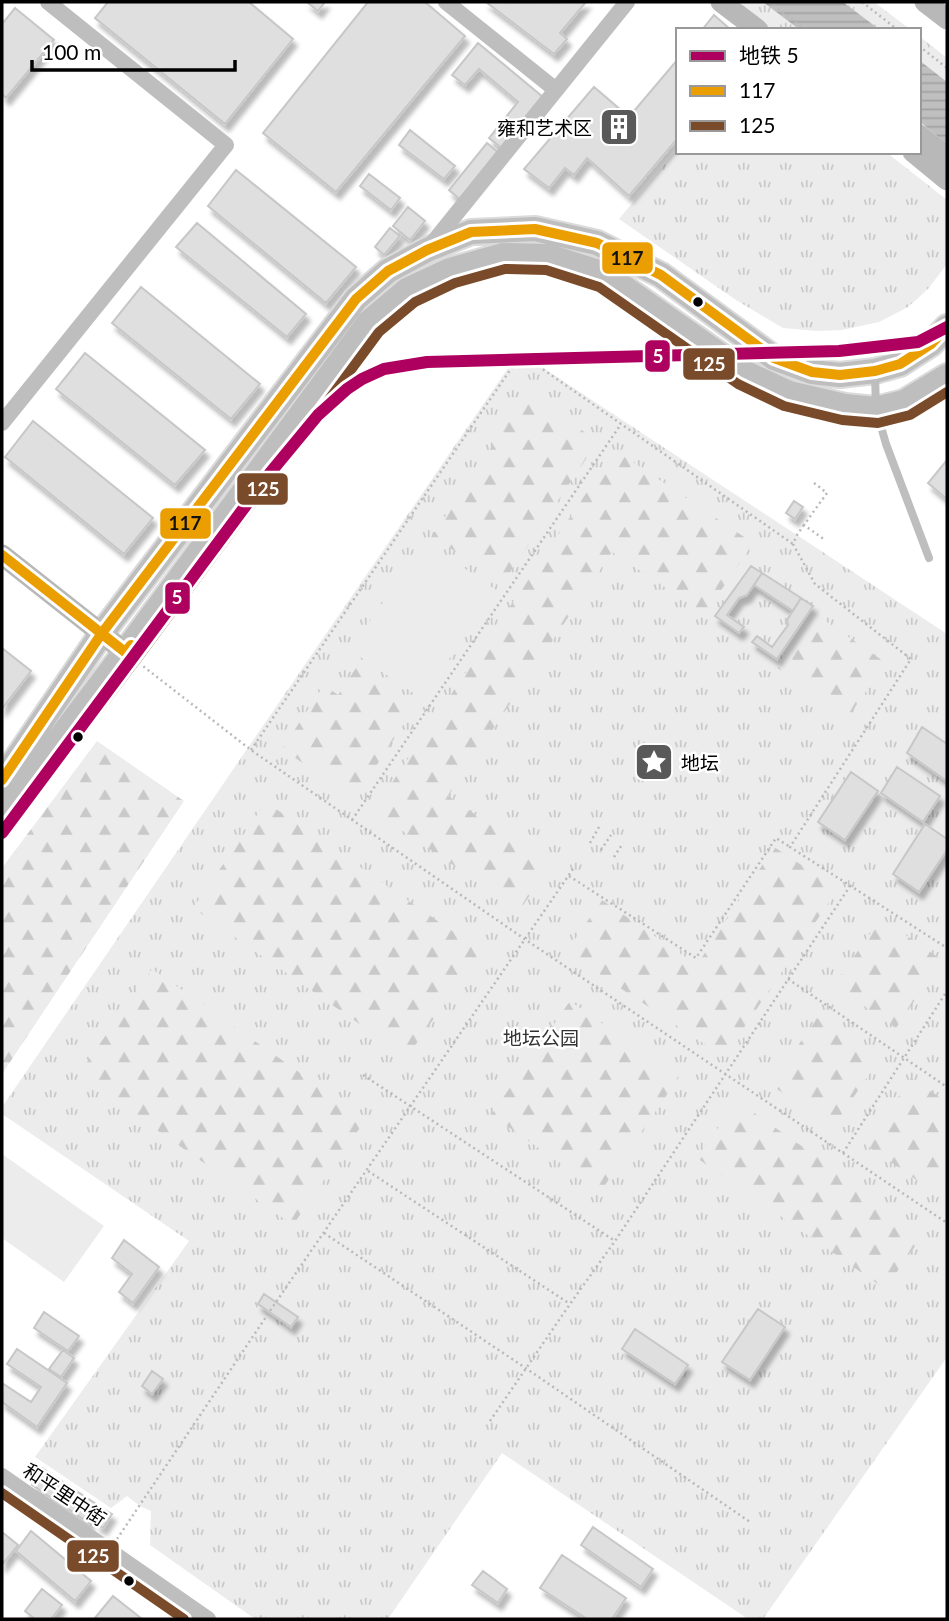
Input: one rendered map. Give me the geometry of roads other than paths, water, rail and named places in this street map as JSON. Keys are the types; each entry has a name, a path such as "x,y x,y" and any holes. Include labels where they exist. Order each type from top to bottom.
{"main road":[{"path":"2,780 102,633 356,299 388,271 427,250 471,232 535,229 597,243 661,275 774,358 812,372 840,375 875,371 900,364 931,344 947,327"},
{"path":"2,814 369,322 407,290 450,270 503,255 548,256 605,274 746,373 789,393 845,406 876,409 904,402 947,376"}],"street":[{"path":"2,423 226,145 48,2"},
{"path":"446,2 556,90"},
{"path":"427,250 627,2"},
{"path":"721,2 755,28"},
{"path":"925,2 947,19"},
{"path":"921,137 947,157"},
{"path":"915,154 947,180"},
{"path":"2,555 125,652"},
{"name":"和平里中街","path":"2,1476 208,1619"}],"lane":[{"path":"875,371 876,409 886,444 929,558"}],"metro line":[{"name":"5","path":"2,833 270,473 318,415 362,379 384,369 427,362 839,351 918,342 947,327"}],"place":[{"name":"雍和艺术区","path":"619,127"},
{"name":"地坛","path":"654,762"}],"park label":[{"name":"地坛公园","path":"541,1037"}]}
